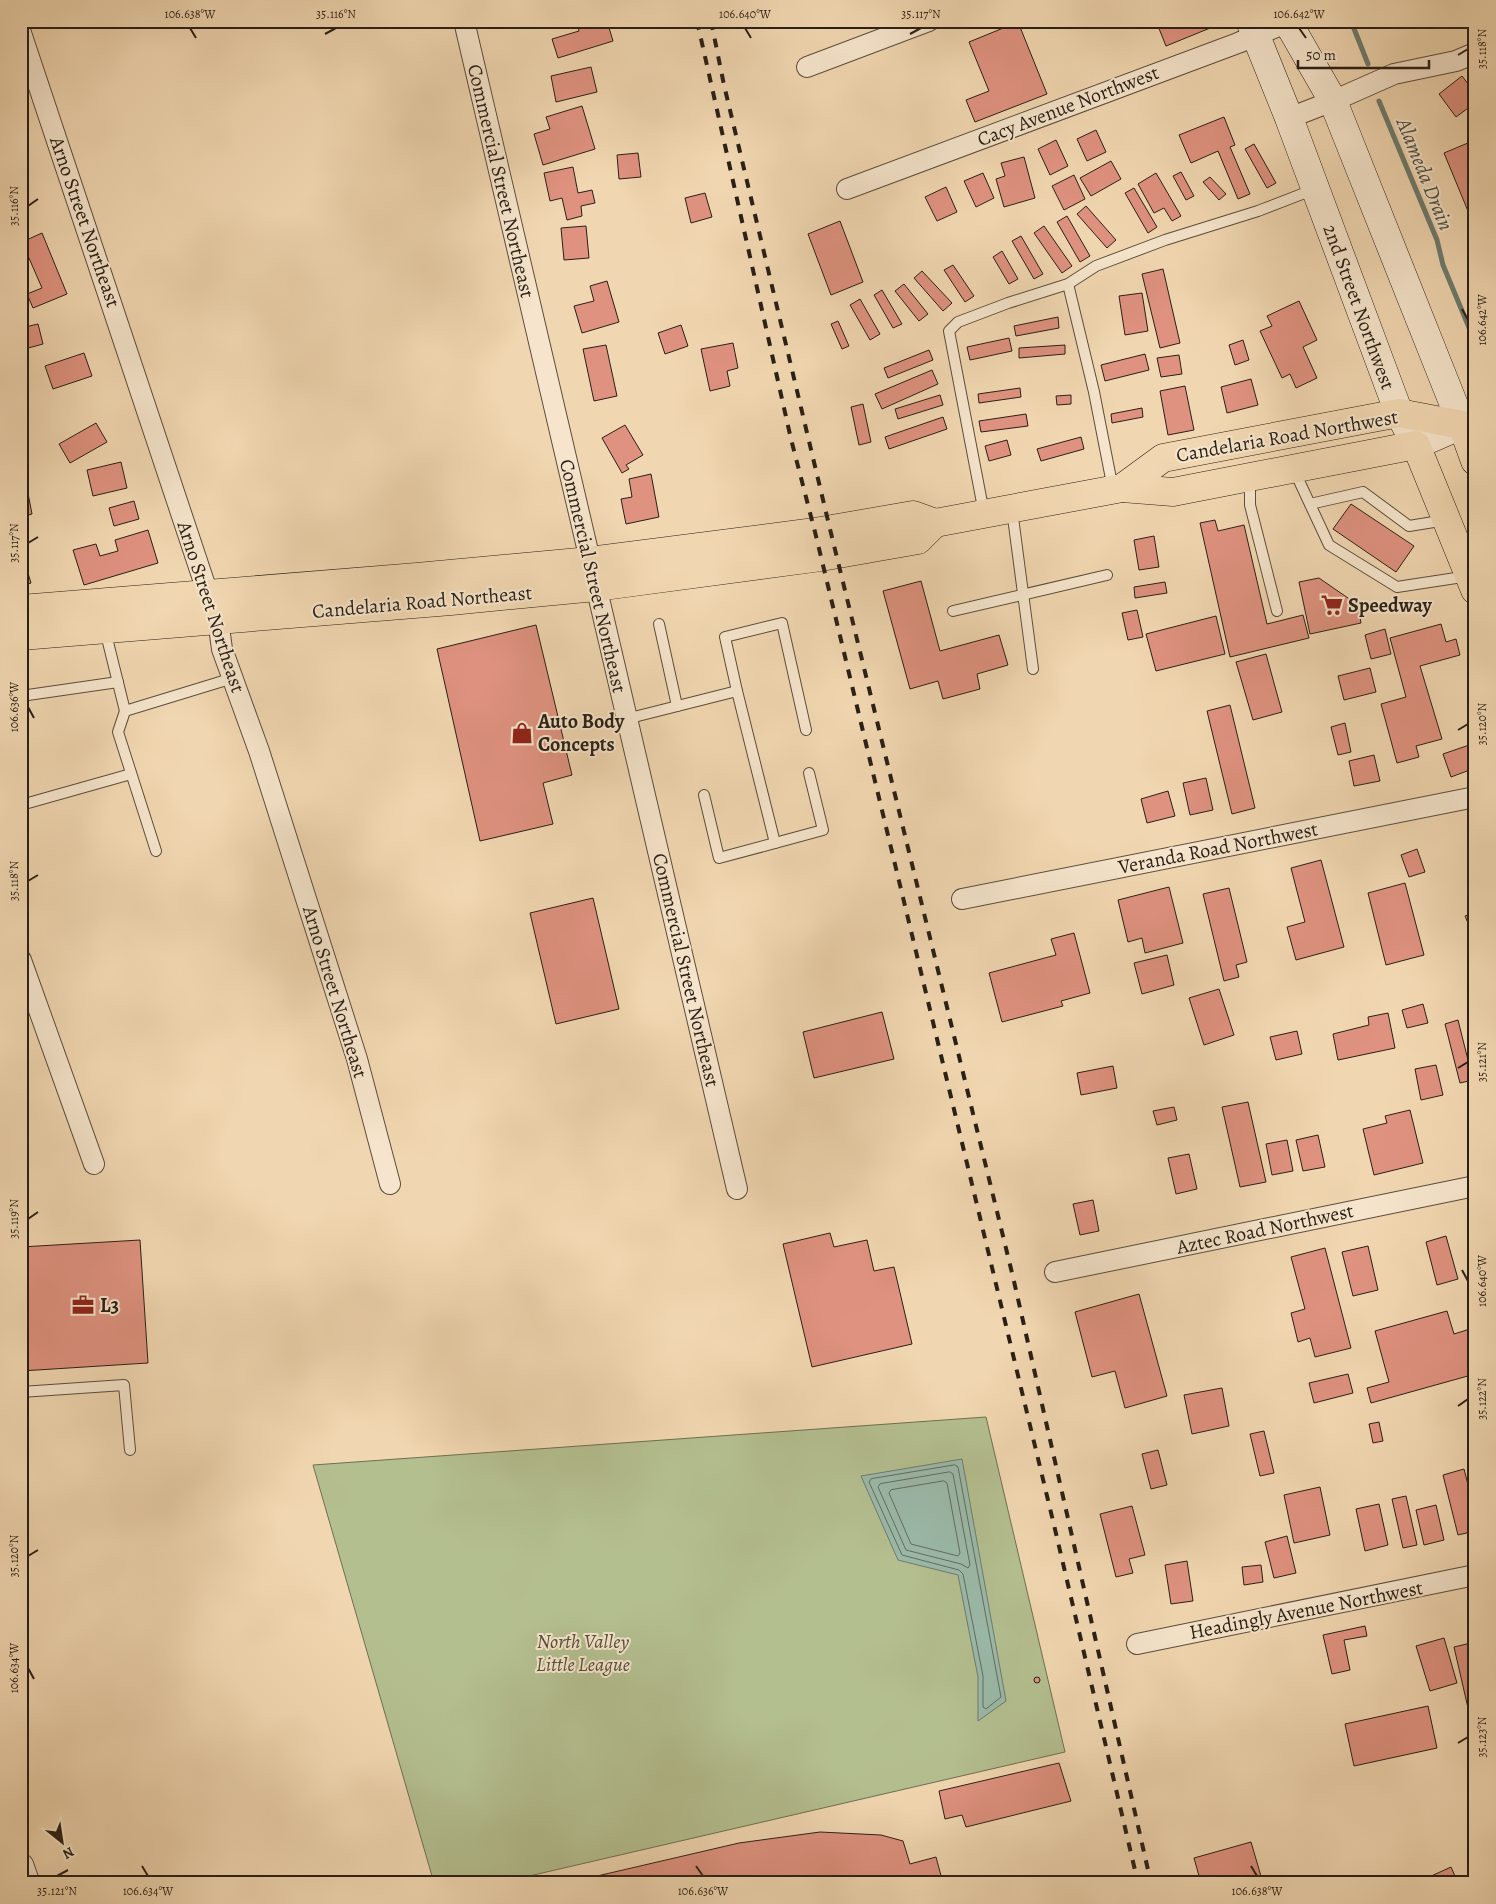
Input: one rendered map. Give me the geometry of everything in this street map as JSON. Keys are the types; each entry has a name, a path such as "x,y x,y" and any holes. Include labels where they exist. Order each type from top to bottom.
{"main road":[{"path":"1288,22 1332,101 1468,423 1475,461"},
{"name":"2nd Street Northwest","path":"1253,29 1316,189 1399,413 1416,446 1472,583"},
{"name":"Candelaria Road Northwest","path":"1118,489 1162,458 1399,413 1468,423"},
{"name":"Candelaria Road Northwest","path":"818,544 918,540 936,523 1118,489 1173,492 1416,446 1468,423"},
{"name":"Candelaria Road Northeast","path":"21,609 590,561 818,544"},
{"name":"Candelaria Road Northeast","path":"21,636 451,601 596,587 818,544"}],"street":[{"name":"Commercial Street Northeast","path":"464,21 737,1189"},
{"path":"807,67 929,21"},
{"name":"Cacy Avenue Northwest","path":"847,189 1253,29 1288,22"},
{"name":"Arno Street Northeast","path":"21,32 218,620 222,650 259,751 356,1059 390,1184"},
{"path":"1289,118 1394,74 1456,61 1475,53"},
{"name":"Veranda Road Northwest","path":"962,899 1475,796"},
{"path":"21,960 94,1164"},
{"name":"Aztec Road Northwest","path":"1055,1272 1475,1186"},
{"name":"Headingly Avenue Northwest","path":"1137,1644 1475,1576"},
{"path":"21,1866 27,1883"}],"lane":[{"path":"984,514 949,331 958,322 1008,303 1068,284 1096,266 1165,240 1258,212 1316,189"},
{"path":"1068,284 1118,489"},
{"path":"1294,469 1329,545 1396,587 1472,583"},
{"path":"1250,477 1250,505 1277,612"},
{"path":"1310,504 1363,492 1409,526 1446,520"},
{"path":"1012,509 1033,669"},
{"path":"953,611 1107,576"},
{"path":"775,843 725,637 782,623 806,730"},
{"path":"659,624 677,706"},
{"path":"105,629 125,711 118,732 156,851"},
{"path":"125,711 233,678"},
{"path":"21,696 118,682"},
{"path":"626,719 737,691"},
{"path":"704,795 720,858 823,830 809,773"},
{"path":"21,805 131,774"},
{"path":"21,1392 124,1385 130,1450"}],"green space":[{"name":"North Valley Little League","path":"986,1417 1065,1752 499,1883 434,1883 313,1465"}],"water":[{"path":"962,1459 1006,1701 978,1721 978,1677 958,1575 898,1560 861,1476"}],"building":[{"path":"581,21 607,21 613,41 558,58 552,39 579,31 577,23"},
{"path":"1156,21 1219,21 1220,24 1166,46"},
{"path":"1018,22 1047,94 975,122 966,100 989,91 969,42"},
{"path":"591,67 597,92 556,102 551,76"},
{"path":"1462,76 1475,93 1475,103 1456,117 1439,94"},
{"path":"582,106 595,149 543,165 534,134 550,129 546,117"},
{"path":"1224,117 1235,145 1230,147 1250,194 1238,199 1218,151 1191,163 1179,135"},
{"path":"1096,130 1106,152 1087,161 1077,139"},
{"path":"1056,140 1068,166 1050,175 1038,149"},
{"path":"1475,140 1475,228 1444,153"},
{"path":"1254,144 1276,183 1267,188 1245,149"},
{"path":"638,153 641,177 619,179 617,155"},
{"path":"1024,157 1035,198 1004,207 996,179 1005,176 1001,163"},
{"path":"1111,161 1121,179 1091,196 1080,178"},
{"path":"573,167 578,193 592,190 595,203 581,206 582,216 567,220 562,198 550,201 544,173"},
{"path":"1181,172 1194,196 1186,200 1173,176"},
{"path":"983,173 994,198 976,207 964,181"},
{"path":"1156,173 1181,216 1172,221 1164,208 1154,213 1138,184"},
{"path":"1074,175 1085,199 1064,210 1052,186"},
{"path":"1210,177 1226,194 1219,200 1203,182"},
{"path":"946,187 957,212 937,221 925,197"},
{"path":"1134,188 1157,227 1148,233 1125,193"},
{"path":"705,193 712,217 691,223 685,198"},
{"path":"1086,206 1116,240 1107,248 1077,214"},
{"path":"1067,216 1090,256 1080,262 1057,222"},
{"path":"840,221 863,282 831,295 808,234"},
{"path":"586,226 589,258 564,260 561,228"},
{"path":"1044,226 1072,266 1062,273 1034,233"},
{"path":"42,233 67,294 33,308 27,294 42,288 22,242"},
{"path":"1021,236 1043,274 1034,279 1012,241"},
{"path":"1002,251 1018,279 1009,284 993,257"},
{"path":"953,265 974,296 965,302 944,270"},
{"path":"1163,269 1180,343 1160,348 1142,274"},
{"path":"922,271 952,303 943,311 914,278"},
{"path":"607,281 619,322 582,333 574,306 594,301 590,286"},
{"path":"904,284 928,314 919,321 895,291"},
{"path":"882,290 902,324 893,328 874,295"},
{"path":"1142,293 1148,331 1125,335 1119,296"},
{"path":"860,299 880,334 870,340 850,305"},
{"path":"1299,301 1317,340 1303,347 1317,378 1296,388 1290,374 1282,378 1260,331 1272,326 1267,316"},
{"path":"1058,317 1059,328 1016,336 1014,326"},
{"path":"838,321 849,346 842,349 831,324"},
{"path":"38,324 43,344 21,350 21,328"},
{"path":"681,325 688,346 665,354 658,333"},
{"path":"1009,338 1012,351 970,360 967,347"},
{"path":"1243,340 1249,360 1235,365 1229,345"},
{"path":"733,343 738,368 727,371 730,386 710,391 701,349"},
{"path":"606,345 617,396 594,401 583,349"},
{"path":"1065,345 1065,354 1019,358 1019,348"},
{"path":"929,350 933,360 888,378 884,368"},
{"path":"84,353 92,376 53,389 45,366"},
{"path":"1145,354 1149,370 1105,381 1101,365"},
{"path":"1179,355 1182,374 1161,377 1157,358"},
{"path":"932,370 938,384 882,409 875,394"},
{"path":"1251,379 1258,405 1227,413 1221,387"},
{"path":"1185,386 1194,430 1168,435 1160,391"},
{"path":"1020,388 1021,397 979,403 978,394"},
{"path":"940,395 943,405 898,419 895,409"},
{"path":"1071,395 1071,404 1057,405 1056,396"},
{"path":"863,404 871,442 859,445 851,407"},
{"path":"1142,408 1143,417 1112,423 1111,414"},
{"path":"1026,414 1028,426 981,432 979,421"},
{"path":"943,417 947,429 889,449 885,437"},
{"path":"96,423 107,442 70,463 59,444"},
{"path":"625,425 643,455 626,465 629,469 622,473 602,438"},
{"path":"1081,437 1084,449 1041,461 1037,449"},
{"path":"1007,440 1011,455 989,461 985,446"},
{"path":"121,462 127,488 93,496 87,470"},
{"path":"651,474 659,517 626,524 621,499 632,497 629,479"},
{"path":"26,483 32,514 21,517 21,484"},
{"path":"134,501 139,519 114,526 109,508"},
{"path":"1351,504 1414,546 1396,572 1333,529"},
{"path":"1215,520 1218,531 1244,525 1267,624 1303,615 1309,638 1230,657 1200,523"},
{"path":"148,530 158,563 84,585 73,550 96,544 100,556 118,551 115,540"},
{"path":"1154,536 1159,567 1139,570 1134,540"},
{"path":"21,550 31,583 21,586"},
{"path":"1319,578 1358,605 1361,623 1310,634 1299,582"},
{"path":"921,581 940,651 999,635 1008,665 977,674 980,689 943,699 938,681 910,689 883,591"},
{"path":"1165,582 1167,593 1135,598 1134,587"},
{"path":"1137,610 1143,637 1128,640 1122,613"},
{"path":"1216,616 1225,654 1156,671 1146,634"},
{"path":"1441,624 1446,642 1456,639 1460,655 1420,666 1442,739 1416,746 1419,757 1397,763 1381,704 1406,697 1390,638"},
{"path":"536,625 572,775 543,783 553,824 480,841 437,649"},
{"path":"1385,629 1391,654 1371,659 1365,635"},
{"path":"1266,654 1282,712 1253,720 1236,662"},
{"path":"1370,668 1376,692 1344,700 1338,676"},
{"path":"1230,705 1255,808 1232,814 1207,711"},
{"path":"1345,723 1351,752 1338,755 1331,727"},
{"path":"1475,743 1475,768 1451,777 1443,754"},
{"path":"1374,755 1380,781 1354,786 1349,761"},
{"path":"1206,778 1213,810 1190,815 1183,783"},
{"path":"1168,791 1175,816 1147,823 1141,799"},
{"path":"1417,849 1425,872 1409,877 1401,855"},
{"path":"1321,860 1344,947 1296,960 1287,927 1305,922 1291,868"},
{"path":"1405,883 1424,955 1386,965 1368,893"},
{"path":"1169,887 1183,943 1145,953 1142,938 1128,942 1118,900"},
{"path":"1229,888 1247,962 1236,965 1239,977 1224,981 1203,894"},
{"path":"593,898 619,1009 556,1024 530,913"},
{"path":"1475,912 1475,939 1465,916"},
{"path":"1074,933 1090,993 1061,1001 1063,1006 1002,1022 989,973 1056,955 1051,939"},
{"path":"1167,955 1174,985 1142,994 1134,963"},
{"path":"1219,989 1234,1035 1204,1045 1189,998"},
{"path":"1423,1004 1428,1023 1407,1028 1402,1010"},
{"path":"882,1012 894,1059 814,1078 803,1032"},
{"path":"1388,1013 1395,1048 1338,1060 1333,1034 1369,1025 1368,1017"},
{"path":"1458,1020 1473,1080 1460,1083 1445,1024"},
{"path":"1297,1031 1302,1054 1276,1060 1270,1037"},
{"path":"1436,1065 1443,1095 1421,1100 1415,1069"},
{"path":"1113,1066 1117,1088 1081,1095 1077,1073"},
{"path":"1248,1102 1266,1182 1240,1187 1222,1107"},
{"path":"1174,1107 1177,1120 1157,1125 1153,1111"},
{"path":"1410,1110 1423,1163 1374,1175 1363,1129 1387,1123 1385,1116"},
{"path":"1318,1135 1325,1167 1303,1171 1296,1140"},
{"path":"1287,1140 1293,1171 1272,1175 1266,1144"},
{"path":"1189,1154 1197,1189 1176,1194 1168,1158"},
{"path":"1093,1200 1099,1231 1080,1235 1073,1204"},
{"path":"830,1233 834,1247 867,1240 874,1271 894,1267 912,1344 812,1367 783,1244"},
{"path":"1446,1236 1458,1279 1437,1285 1426,1242"},
{"name":"L3","path":"140,1240 148,1363 21,1371 21,1247"},
{"path":"1368,1246 1378,1290 1353,1296 1342,1252"},
{"path":"1325,1248 1351,1348 1315,1357 1310,1338 1298,1342 1291,1313 1305,1309 1291,1257"},
{"path":"1139,1294 1167,1396 1125,1408 1115,1371 1092,1377 1075,1312"},
{"path":"1447,1311 1454,1334 1473,1328 1475,1334 1475,1374 1371,1403 1367,1388 1389,1382 1375,1331"},
{"path":"1348,1374 1353,1393 1314,1403 1309,1383"},
{"path":"1222,1388 1229,1426 1192,1434 1184,1395"},
{"path":"1379,1422 1383,1441 1373,1443 1369,1424"},
{"path":"1264,1431 1274,1473 1260,1476 1250,1434"},
{"path":"1158,1450 1167,1485 1151,1489 1142,1454"},
{"path":"1464,1469 1475,1512 1475,1531 1458,1535 1443,1475"},
{"path":"1320,1487 1330,1535 1294,1543 1284,1495"},
{"path":"1406,1496 1417,1545 1403,1548 1392,1499"},
{"path":"1379,1504 1388,1545 1365,1551 1356,1509"},
{"path":"1436,1505 1444,1540 1424,1545 1416,1510"},
{"path":"1132,1506 1145,1555 1129,1559 1133,1573 1116,1577 1100,1514"},
{"path":"1287,1536 1296,1573 1274,1578 1265,1542"},
{"path":"1187,1561 1193,1601 1171,1604 1165,1565"},
{"path":"1261,1565 1263,1582 1244,1585 1242,1567"},
{"path":"1365,1626 1367,1636 1344,1640 1350,1670 1332,1674 1323,1635"},
{"path":"1444,1638 1457,1683 1430,1691 1416,1646"},
{"path":"1475,1642 1475,1706 1468,1708 1454,1647"},
{"path":"1037,1677 1040,1680 1037,1683 1034,1680"},
{"path":"1428,1706 1437,1748 1354,1766 1345,1724"},
{"path":"1059,1763 1071,1801 966,1827 962,1815 945,1819 939,1791"},
{"path":"820,1832 881,1835 903,1841 910,1864 936,1857 943,1883 567,1883 739,1843"},
{"path":"1251,1842 1263,1883 1201,1883 1194,1858"},
{"path":"1451,1867 1458,1883 1416,1883"}],"waterway":[{"name":"Alameda Drain","path":"1351,21 1368,64"},
{"name":"Alameda Drain","path":"1379,101 1437,240 1443,265 1475,342"}],"railway":[{"path":"697,21 791,439 1054,1525 1138,1883"},
{"path":"711,21 724,85 830,529 1013,1277 1151,1883"}],"place":[{"name":"Speedway","path":"1332,605"},
{"name":"Auto Body Concepts","path":"522,733"},
{"name":"L3","path":"83,1305"}]}
